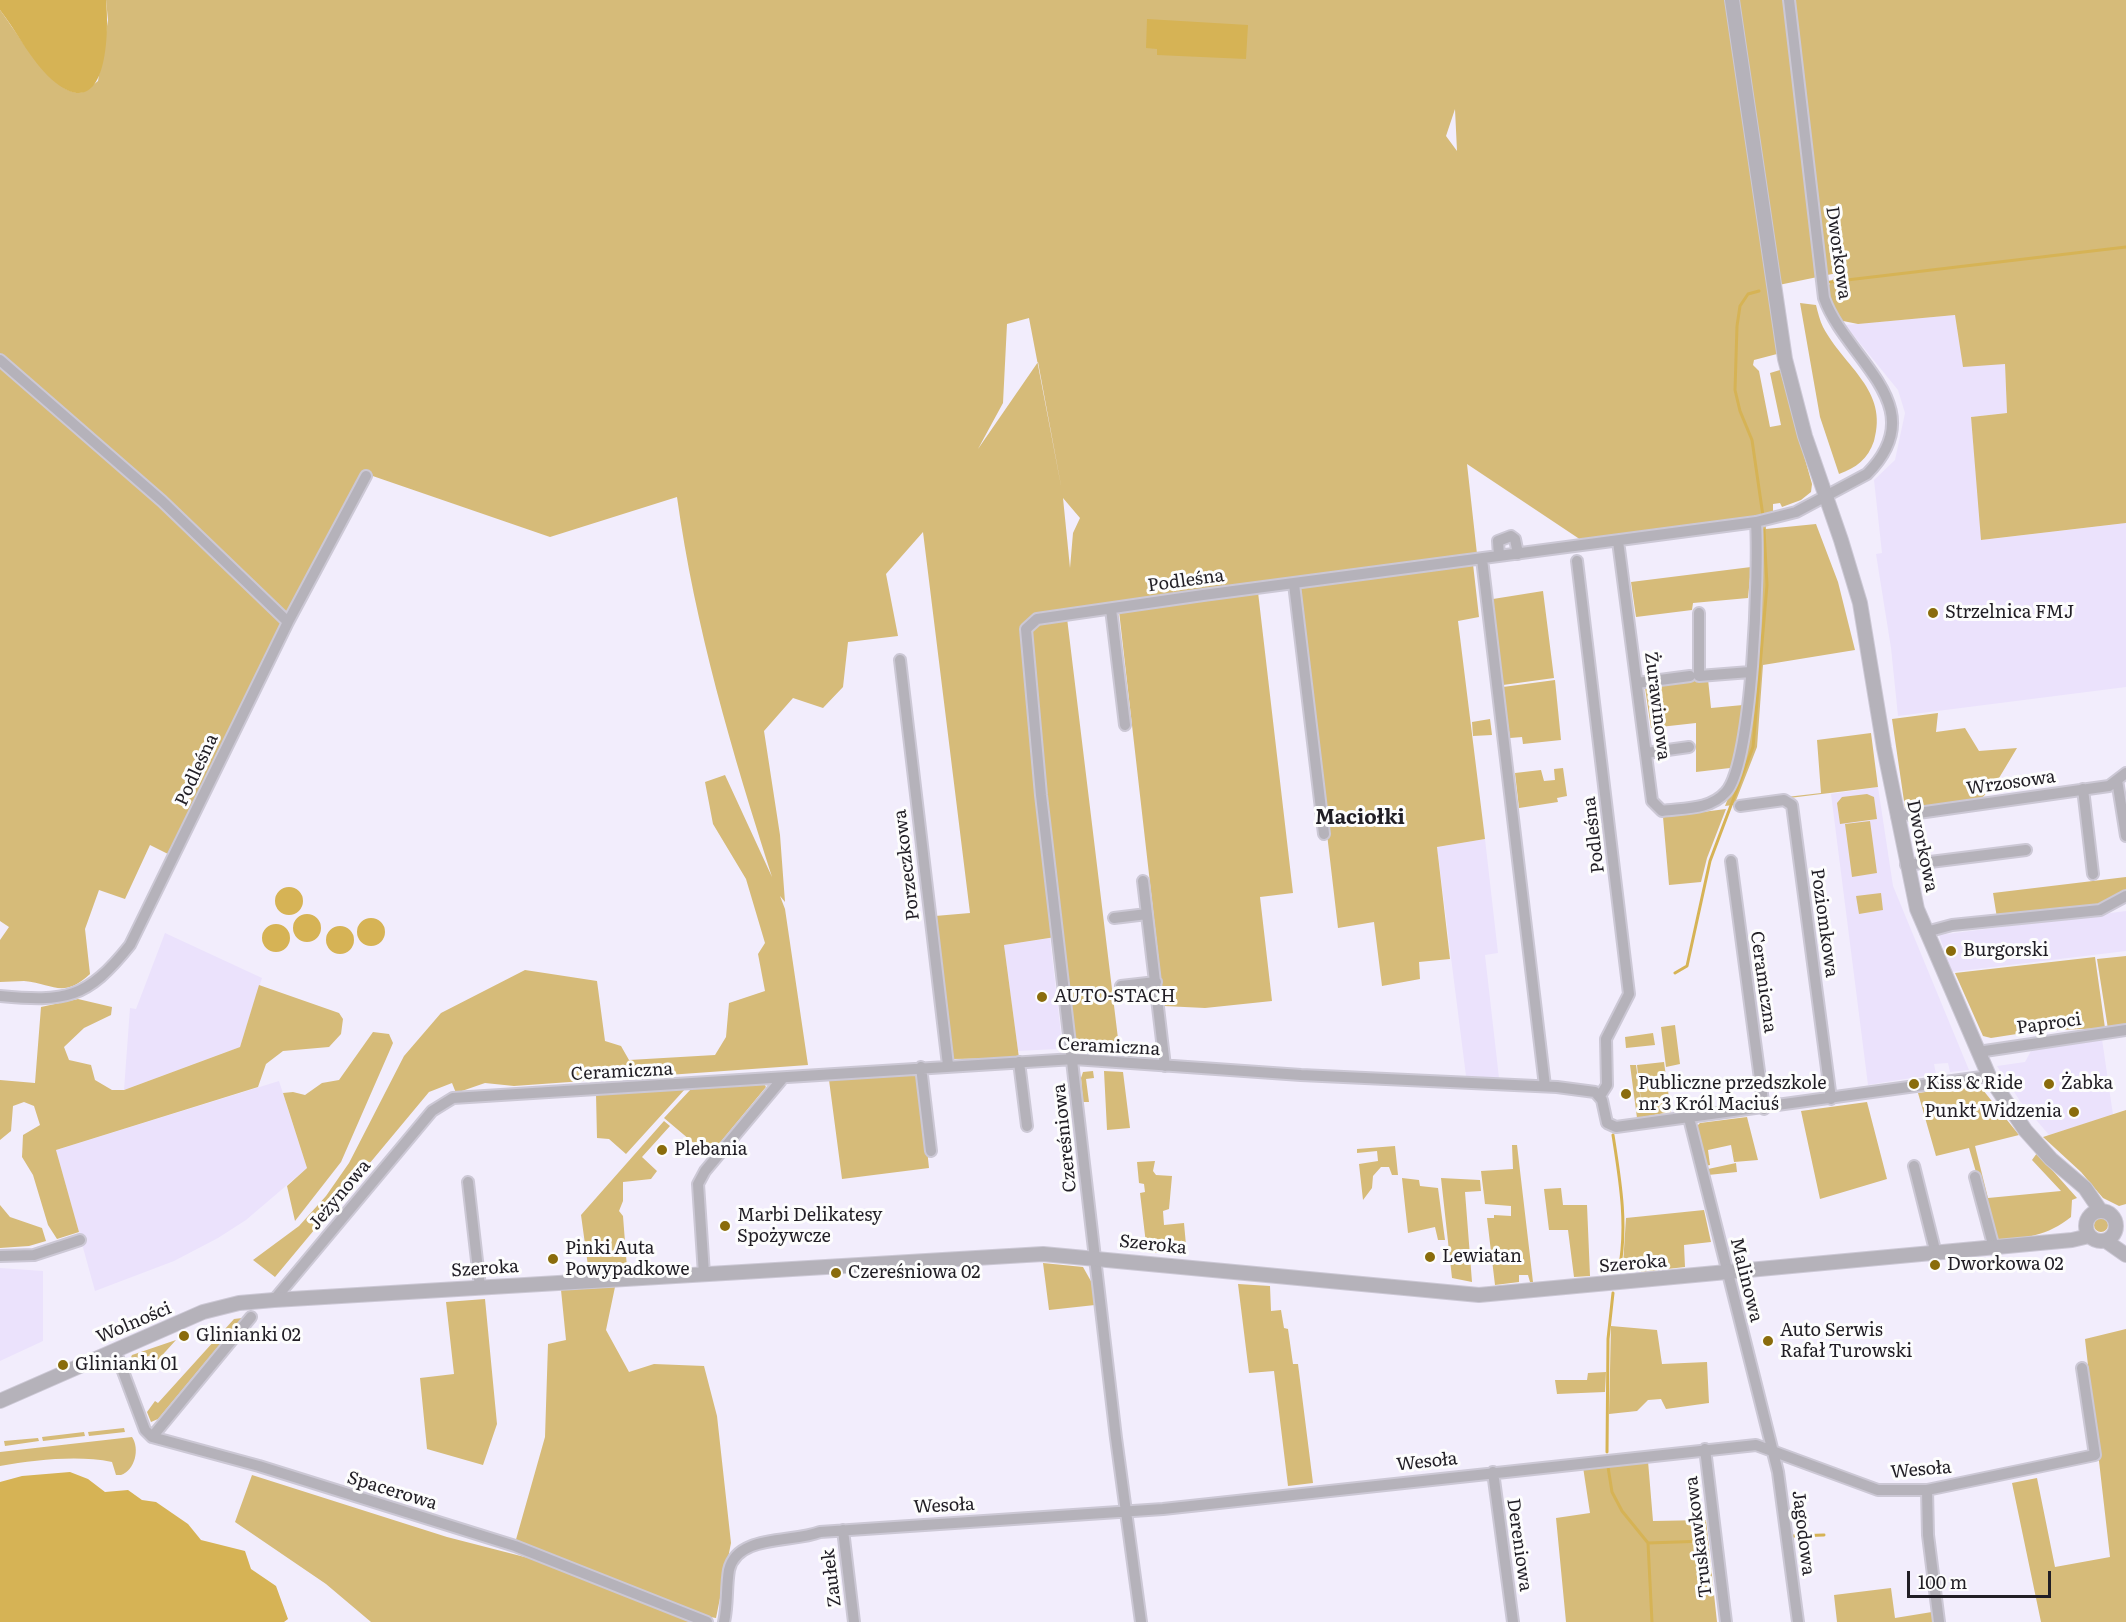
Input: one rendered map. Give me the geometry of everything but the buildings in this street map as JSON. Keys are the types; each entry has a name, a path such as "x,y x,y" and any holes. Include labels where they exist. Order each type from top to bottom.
{"street":[{"name":"Dworkowa","path":"1732,0 1785,359 1805,436 1860,603 1906,865 1926,932 1989,1076 2025,1130 2062,1170 2085,1188 2091,1221 2113,1216 2116,1229"},
{"name":"Dworkowa","path":"1789,0 1824,298 1831,316 1884,388 1892,419 1887,445 1876,464 1858,480 1826,497"},
{"path":"0,360 162,501 288,622"},
{"name":"Podleśna","path":"0,996 52,999 75,994 97,981 130,945 288,622 366,476"},
{"name":"Podleśna","path":"1037,619 1756,522 1784,517 1826,497"},
{"path":"1699,613 1699,676 1750,672 1758,552 1756,522"},
{"path":"1499,556 1498,541 1511,536 1515,539 1518,554"},
{"name":"Żurawinowa","path":"1618,541 1652,801 1662,811 1708,805 1728,790 1742,753 1750,672"},
{"path":"1480,559 1522,945"},
{"path":"1480,559 1545,1086"},
{"name":"Podleśna","path":"1577,561 1629,994 1605,1039 1607,1085 1600,1096"},
{"path":"1294,584 1324,834"},
{"path":"1111,609 1125,725"},
{"name":"Czereśniowa","path":"1037,619 1026,629 1041,795 1074,1059 1095,1257 1141,1622"},
{"name":"Porzeczkowa","path":"900,660 948,1065"},
{"path":"1637,682 1690,676"},
{"path":"1646,753 1689,747"},
{"path":"2122,777 2126,836"},
{"name":"Wrzosowa","path":"1897,816 2109,786 2122,777"},
{"path":"2083,789 2093,874"},
{"name":"Poziomkowa","path":"1740,806 1784,800 1792,805 1831,1099"},
{"path":"1906,865 2026,850"},
{"name":"Ceramiczna","path":"1731,861 1764,1108"},
{"path":"1143,881 1165,1066"},
{"path":"1926,932 1952,925 2100,910 2126,896"},
{"path":"1114,918 1147,914"},
{"path":"1121,986 1156,982"},
{"name":"Paproci","path":"1978,1052 2126,1030"},
{"path":"1129,1052 1163,1051"},
{"name":"Ceramiczna","path":"432,1111 453,1098 783,1078 948,1065 1074,1059 1545,1086 1595,1092 1600,1096"},
{"path":"1019,1062 1027,1126"},
{"path":"921,1068 931,1151"},
{"path":"1600,1096 1607,1123 1611,1126 1689,1118 1989,1076"},
{"path":"704,1274 698,1184 705,1171 783,1078"},
{"name":"Jeżynowa","path":"274,1300 432,1111"},
{"name":"Malinowa","path":"1689,1118 1771,1449"},
{"path":"1914,1166 1936,1254"},
{"path":"1975,1177 1994,1248"},
{"path":"468,1182 480,1287"},
{"path":"2091,1221 2095,1240 2106,1241 2126,1255"},
{"name":"Szeroka","path":"252,1302 1043,1254 1095,1257 1479,1295 2049,1243 2091,1221"},
{"path":"2106,1241 2116,1229 2126,1243"},
{"path":"0,1256 34,1255 80,1240"},
{"name":"Wolności","path":"0,1401 203,1312 252,1302"},
{"path":"115,1350 145,1430 152,1437 251,1317"},
{"name":"Wesoła","path":"724,1622 730,1567 744,1548 762,1542 804,1538 820,1532 1127,1512 1756,1445 1878,1490 1927,1490 2095,1455 2082,1368"},
{"name":"Spacerowa","path":"152,1437 259,1466 514,1546 707,1622"},
{"name":"Truskawkowa","path":"1705,1449 1726,1622"},
{"name":"Jagodowa","path":"1771,1449 1778,1472 1798,1622"},
{"name":"Dereniowa","path":"1493,1472 1513,1622"},
{"path":"1927,1490 1928,1535 1939,1622"},
{"name":"Zaułek","path":"843,1530 854,1622"}],"shaded area":[{"path":"0,0 106,0 105,49 102,67 96,82 87,91 73,92 56,83 33,58 0,10"},
{"path":"106,0 2126,0 2126,523 1981,540 1971,417 2007,413 2005,364 1963,367 1955,315 1858,324 1838,320 1827,288 1837,273 1769,287 1777,354 1754,360 1753,365 1759,371 1770,427 1781,425 1770,373 1780,370 1812,484 1811,492 1801,500 1782,507 1780,503 1773,504 1773,512 1765,515 1766,529 1816,524 1838,582 1855,650 1763,665 1757,747 1735,803 1821,793 1817,740 1871,733 1878,787 1725,806 1745,755 1761,564 1751,521 1581,540 1467,464 1477,554 1473,564 1479,617 1458,621 1485,839 1437,847 1450,959 1419,962 1420,979 1382,986 1374,922 1338,928 1298,586 1258,592 1293,893 1260,897 1272,1001 1205,1008 1164,1006 1119,611 1067,618 1120,1055 1076,1053 1062,936 1004,945 1019,1058 951,1059 935,916 970,913 923,532 886,574 898,636 848,642 843,687 823,708 793,698 764,731 780,835 785,902 780,896 785,909 808,1065 514,1086 485,1083 456,1093 452,1083 429,1092 275,1277 253,1260 299,1226 326,1196 349,1163 404,1056 441,1013 525,970 597,981 605,1041 621,1046 629,1060 715,1055 726,1037 729,1003 765,991 758,954 765,943 746,879 713,824 705,782 725,775 772,877 743,783 704,641 677,497 550,537 364,473 170,855 150,845 125,899 99,890 85,929 90,974 81,982 65,988 24,981 0,982 0,940 9,927 0,921 0,10 49,75 61,86 73,92 83,92 98,81 108,20","holes":["1455,109 1457,151 1446,136","1029,318 1038,363 978,449 1003,403 1007,324","1063,498 1080,518 1073,533 1070,568"]},
{"path":"1147,19 1248,25 1246,59 1157,55 1157,49 1146,48"},
{"path":"1800,303 1816,305 1823,327 1862,380 1875,407 1877,423 1874,441 1868,453 1861,462 1839,474 1820,417"},
{"path":"1955,315 2005,363 2007,413 1971,417 1982,540 2126,523 2126,687 1898,716 1891,648 1876,554 1882,553 1874,480 1895,460 1905,413 1898,390 1845,325"},
{"path":"1751,567 1748,598 1693,603 1692,610 1636,617 1631,582"},
{"path":"1543,591 1554,678 1503,685 1493,599"},
{"path":"1708,679 1711,708 1743,705 1737,752 1730,768 1696,772 1696,723 1651,728 1645,688"},
{"path":"1555,680 1561,740 1523,744 1522,737 1510,738 1503,687"},
{"path":"1938,713 1936,732 1965,728 1979,751 2017,748 1996,783 1980,800 1905,808 1892,719"},
{"path":"1490,719 1492,735 1473,736 1472,722"},
{"path":"1563,768 1567,796 1557,798 1558,802 1519,808 1515,773 1541,770 1544,781 1555,780 1554,769"},
{"path":"1878,787 1893,886 1969,1070 1950,1072 1948,1063 1934,1064 1936,1074 1868,1085 1831,794"},
{"path":"1867,794 1874,797 1877,819 1840,824 1837,803 1842,797"},
{"path":"1726,809 1707,858 1701,882 1669,885 1663,817"},
{"path":"1870,821 1877,873 1852,877 1845,824"},
{"path":"1485,839 1498,953 1485,955 1499,1078 1466,1076 1437,847"},
{"path":"2126,877 2126,892 2101,908 1997,918 1993,893"},
{"path":"289,887 299,891 303,901 299,911 289,915 279,911 275,901 279,891"},
{"path":"1881,893 1883,910 1859,914 1856,896"},
{"path":"2126,911 2126,951 1952,972 1939,935"},
{"path":"307,914 317,918 321,928 317,938 307,942 297,938 293,928 297,918"},
{"path":"371,918 381,922 385,932 381,942 371,946 361,942 357,932 361,922"},
{"path":"276,924 286,928 290,938 286,948 276,952 266,948 262,938 266,928"},
{"path":"340,926 350,930 354,940 350,950 340,954 330,950 326,940 330,930"},
{"path":"165,933 262,978 240,1047 124,1090 130,1008 136,1009"},
{"path":"1050,938 1062,1042 1056,1049 1018,1051 1004,945"},
{"path":"2126,956 2126,1026 2108,1029 2097,959"},
{"path":"2095,957 2105,1028 2036,1031 1991,1038 1983,1036 1955,973"},
{"path":"259,985 339,1013 343,1019 341,1034 329,1047 283,1051 266,1064 258,1087 56,1150 79,1232 57,1239 48,1225 33,1175 22,1157 23,1135 40,1125 34,1106 24,1102 13,1106 11,1131 0,1140 0,1080 35,1083 41,1007 78,999 112,1007 111,1015 84,1028 64,1047 69,1060 91,1065 95,1080 112,1090 124,1090 240,1047"},
{"path":"1675,1025 1680,1064 1666,1067 1661,1027"},
{"path":"373,1032 389,1034 393,1043 341,1162 295,1221 287,1186 307,1168 283,1093 293,1092 305,1095 322,1083 339,1080"},
{"path":"1653,1033 1655,1045 1626,1048 1625,1037"},
{"path":"2102,1039 2113,1115 2049,1135 2020,1101 1997,1066 2025,1062 2032,1049"},
{"path":"1664,1062 1671,1112 1637,1118 1630,1065 1636,1065 1642,1110 1637,1065"},
{"path":"1093,1071 1094,1078 1086,1079 1089,1102 1083,1102 1081,1078 1083,1072"},
{"path":"1104,1071 1123,1072 1130,1128 1107,1130"},
{"path":"919,1074 929,1168 842,1179 829,1080"},
{"path":"279,1081 307,1168 246,1220 218,1238 174,1261 95,1291 56,1150"},
{"path":"763,1082 766,1087 709,1156 664,1118 691,1089"},
{"path":"1979,1085 2019,1135 1975,1146 1988,1198 2061,1191 2032,1160 2037,1153 2077,1198 2072,1200 2071,1217 2054,1228 2026,1237 1996,1241 1969,1148 1936,1156 1918,1093"},
{"path":"686,1088 626,1154 609,1139 597,1138 596,1094"},
{"path":"1867,1102 1887,1179 1820,1199 1801,1111"},
{"path":"2126,1110 2126,1204 2119,1206 2103,1198 2081,1172 2043,1137"},
{"path":"1747,1117 1758,1160 1734,1162 1731,1145 1708,1150 1710,1165 1705,1166 1696,1127 1700,1123"},
{"path":"664,1121 670,1126 642,1157 657,1171 651,1179 623,1182 623,1201 619,1211 623,1216 627,1268 600,1270 598,1265 588,1266 581,1215"},
{"path":"1512,1145 1517,1145 1533,1282 1530,1282 1528,1275 1519,1275 1519,1282 1495,1285 1487,1218 1494,1218 1494,1215 1511,1216 1511,1206 1485,1204 1481,1171 1513,1169"},
{"path":"1395,1146 1398,1175 1392,1175 1389,1167 1381,1167 1373,1176 1372,1188 1363,1200 1359,1164 1378,1161 1377,1151 1357,1153 1357,1149"},
{"path":"1155,1161 1153,1171 1156,1175 1172,1176 1169,1209 1163,1211 1164,1225 1184,1223 1187,1256 1147,1252 1140,1193 1145,1192 1144,1184 1139,1183 1137,1162"},
{"path":"1736,1163 1737,1172 1708,1175 1708,1169"},
{"path":"1402,1178 1419,1180 1420,1186 1438,1188 1445,1240 1438,1240 1435,1227 1408,1233"},
{"path":"1441,1178 1480,1180 1481,1191 1465,1192 1472,1282 1452,1278"},
{"path":"1561,1188 1563,1205 1587,1205 1590,1276 1574,1277 1568,1230 1549,1230 1544,1189"},
{"path":"0,1205 10,1217 42,1228 46,1241 29,1246 0,1248"},
{"path":"1704,1210 1711,1242 1684,1245 1685,1267 1641,1272 1640,1264 1623,1265 1626,1218"},
{"path":"2098,1218 2104,1218 2108,1225 2104,1232 2098,1232 2094,1228 2094,1222"},
{"path":"1043,1263 1083,1267 1092,1283 1095,1305 1049,1310"},
{"path":"0,1268 43,1271 43,1341 0,1361"},
{"path":"1238,1284 1270,1286 1271,1311 1281,1310 1284,1328 1288,1329 1293,1364 1298,1364 1313,1483 1288,1486 1274,1371 1249,1373"},
{"path":"615,1287 606,1330 629,1372 654,1364 704,1366 717,1416 731,1543 716,1618 699,1615 515,1543 545,1437 548,1344 566,1340 561,1290"},
{"path":"485,1299 497,1424 483,1465 427,1449 420,1378 454,1374 446,1302"},
{"path":"242,1318 158,1419 151,1422 147,1412 155,1401 158,1403 234,1319"},
{"path":"1611,1326 1657,1330 1662,1364 1707,1362 1709,1403 1666,1409 1661,1399 1648,1400 1637,1411 1609,1414"},
{"path":"2126,1329 2126,1622 2041,1622 2012,1483 2037,1478 2055,1567 2110,1557 2085,1339"},
{"path":"176,1340 156,1362 149,1356 129,1362 132,1355"},
{"path":"1606,1372 1605,1392 1557,1394 1555,1380 1587,1380 1588,1373"},
{"path":"124,1428 125,1432 89,1436 88,1432"},
{"path":"84,1432 85,1436 43,1441 42,1437"},
{"path":"132,1437 136,1447 135,1459 130,1469 121,1475 116,1475 112,1462 99,1460 42,1460 0,1466 0,1452"},
{"path":"38,1438 39,1441 5,1446 4,1441"},
{"path":"1648,1461 1653,1521 1706,1520 1717,1622 1566,1622 1556,1518 1590,1513 1583,1467"},
{"path":"70,1472 88,1479 105,1492 128,1490 142,1500 156,1502 188,1524 201,1540 245,1551 251,1569 276,1586 288,1619 284,1622 0,1622 0,1482 22,1476"},
{"path":"252,1475 447,1537 544,1562 699,1622 371,1622 326,1584 235,1522"},
{"path":"1891,1588 1895,1618 1938,1611 1940,1622 1837,1622 1834,1595"}],"waterway":[{"path":"1830,282 2126,247"},
{"path":"1759,291 1748,294 1740,306 1737,326 1735,390 1740,411 1752,440 1763,516"},
{"path":"1675,973 1687,966 1710,861 1753,747 1767,585 1764,530"},
{"path":"1613,1135 1623,1220 1619,1271"},
{"path":"1607,1452 1608,1339 1613,1293"},
{"path":"1608,1467 1612,1492 1622,1511 1648,1543 1652,1622"},
{"path":"1793,1536 1824,1535"},
{"path":"1648,1543 1706,1541"}],"place":[{"name":"Strzelnica FMJ","path":"1933,613"},
{"name":"Burgorski","path":"1951,951"},
{"name":"AUTO-STACH","path":"1042,997"},
{"name":"Kiss & Ride","path":"1914,1084"},
{"name":"Żabka","path":"2049,1084"},
{"name":"Publiczne przedszkole nr 3 Król Maciuś","path":"1626,1094"},
{"name":"Punkt Widzenia","path":"2074,1112"},
{"name":"Plebania","path":"662,1150"},
{"name":"Marbi Delikatesy Spożywcze","path":"725,1226"},
{"name":"Lewiatan","path":"1430,1257"},
{"name":"Pinki Auta Powypadkowe","path":"553,1259"},
{"name":"Dworkowa 02","path":"1935,1265"},
{"name":"Czereśniowa 02","path":"836,1273"},
{"name":"Glinianki 02","path":"184,1336"},
{"name":"Auto Serwis Rafał Turowski","path":"1768,1341"},
{"name":"Glinianki 01","path":"63,1365"}],"district":[{"name":"Maciołki","path":"1360,818"}]}
